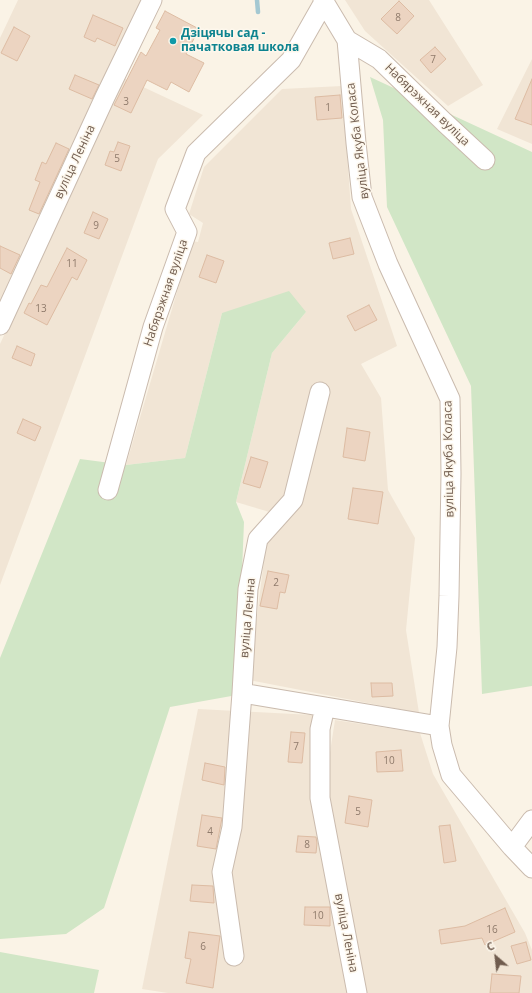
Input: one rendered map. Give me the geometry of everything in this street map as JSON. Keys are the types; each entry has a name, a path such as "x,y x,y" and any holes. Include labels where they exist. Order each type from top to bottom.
{"street":[{"name":"вуліца Леніна","path":"0,325 105,97 152,0"},
{"name":"вуліца Якуба Коласа","path":"324,1 347,40 362,197 388,264 450,399 451,474 449,603 447,648 439,726 442,745 451,776 532,868"},
{"name":"Набярэжная вуліца","path":"108,490 153,327 187,232 175,209 196,153 291,60 324,1"},
{"name":"Набярэжная вуліца","path":"347,40 379,59 485,160"},
{"name":"вуліца Леніна","path":"234,956 222,872 232,827 248,589 258,539 293,500 320,392"},
{"path":"242,693 439,726"},
{"name":"вуліца Леніна","path":"325,707 320,729 320,798 357,993"},
{"path":"512,847 532,820"}],"shaded area":[{"path":"18,0 147,0 0,315 0,38"},
{"path":"345,0 429,0 483,85 448,106 365,31"},
{"path":"532,59 532,144 497,129"},
{"path":"124,78 203,115 158,159 0,585 0,344"},
{"path":"342,86 351,209 397,346 361,364 381,398 388,490 415,538 406,630 419,713 249,680 266,544 286,517 236,502 272,353 306,312 222,313 185,458 126,465 192,241 198,242 203,223 189,214 204,167 282,89"},
{"path":"198,709 313,715 311,797 348,993 168,993 142,989"},
{"path":"335,720 420,733 433,774 525,933 532,950 532,993 366,993 326,778"}],"green space":[{"path":"370,77 532,152 532,686 482,694 471,386 387,207 383,120"},
{"path":"289,291 306,312 272,353 236,502 244,522 237,695 170,707 104,908 66,934 0,939 0,658 80,459 126,465 185,458 222,313"},
{"path":"0,952 99,970 94,993 0,993"}],"building":[{"path":"399,1 414,16 397,34 381,19"},
{"name":"Дзіцячы сад - пачатковая школа","path":"165,11 199,29 186,54 204,63 189,92 171,82 167,90 147,80 131,113 114,105 141,52 146,56 160,30 156,28"},
{"path":"93,15 123,28 115,46 97,38 95,42 84,37"},
{"path":"14,27 30,36 17,61 1,53"},
{"path":"435,47 446,59 431,73 420,60"},
{"path":"75,75 99,85 92,99 69,89"},
{"path":"532,79 532,125 515,119"},
{"path":"340,95 342,118 317,120 315,97"},
{"path":"118,142 130,146 121,171 105,165 110,151 114,152"},
{"path":"56,143 69,149 39,214 29,210 40,182 35,180 42,162 46,164"},
{"path":"93,212 108,219 99,239 84,233"},
{"path":"350,238 354,254 333,259 329,243"},
{"path":"0,246 20,255 11,274 0,268"},
{"path":"67,248 87,260 77,280 72,277 47,325 24,313 29,303 31,304 41,285 47,287"},
{"path":"207,255 224,261 216,283 199,277"},
{"path":"369,305 377,320 355,331 347,316"},
{"path":"17,346 35,354 31,366 12,358"},
{"path":"23,419 41,427 35,441 17,433"},
{"path":"347,428 370,432 365,461 343,457"},
{"path":"251,457 268,462 260,488 243,483"},
{"path":"353,488 383,492 378,524 348,519"},
{"path":"268,571 289,575 285,593 280,592 277,609 260,606"},
{"path":"371,683 392,683 393,696 372,697"},
{"path":"291,732 305,733 302,763 288,762"},
{"path":"401,750 403,771 377,772 376,752"},
{"path":"205,763 225,767 224,785 202,780"},
{"path":"349,796 372,800 368,827 345,823"},
{"path":"202,815 222,818 216,849 197,846"},
{"path":"450,825 456,861 444,863 439,826"},
{"path":"298,836 316,837 316,853 296,852"},
{"path":"192,885 213,886 214,903 190,901"},
{"path":"305,907 330,907 330,926 304,925"},
{"path":"505,908 515,932 485,945 482,938 441,944 439,930 465,926"},
{"path":"189,932 220,936 213,988 186,983 191,959 185,958"},
{"path":"526,942 531,960 517,964 511,946"},
{"path":"492,974 521,976 519,993 490,993"}],"waterway":[{"path":"257,0 258,12"}],"place":[{"name":"Дзіцячы сад - пачатковая школа","path":"173,41"}]}
